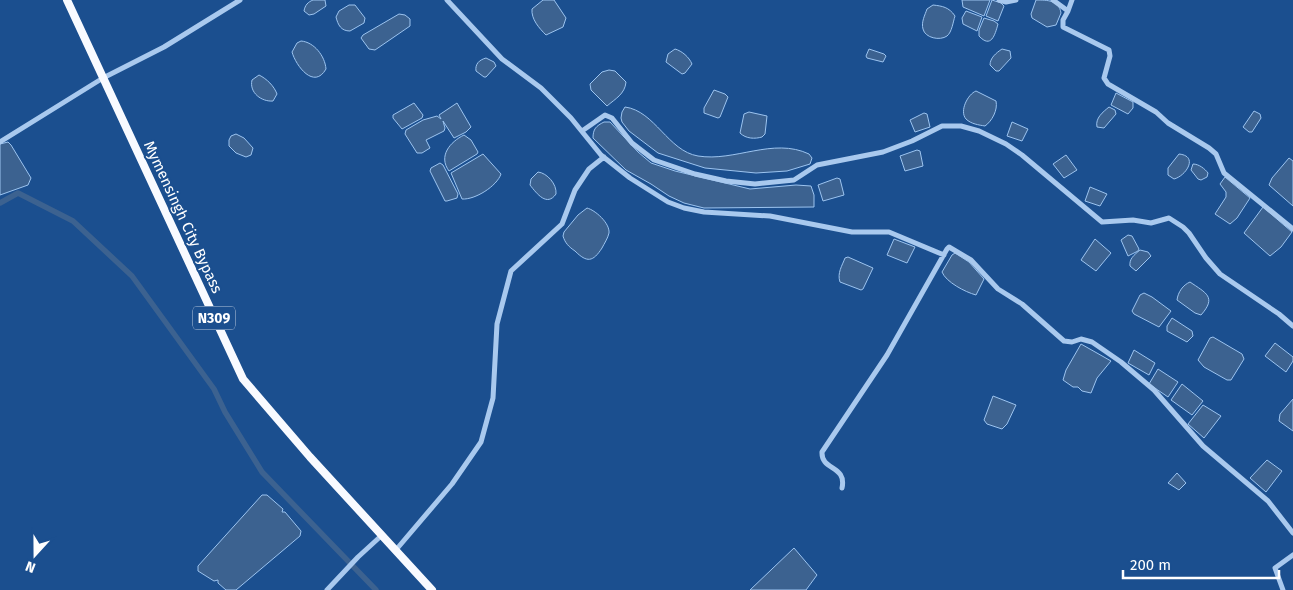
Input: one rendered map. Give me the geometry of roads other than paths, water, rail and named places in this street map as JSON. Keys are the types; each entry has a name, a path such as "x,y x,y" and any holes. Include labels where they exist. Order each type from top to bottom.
{"highway":[{"name":"Mymensingh City Bypass","path":"67,0 243,379 310,458 432,590"}],"street":[{"path":"0,132 2,141 103,78 164,47 240,0"},
{"path":"447,0 502,59 541,88 571,118 604,157 630,178 668,202 704,212 770,216 852,232 889,232 944,256"},
{"path":"1000,0 1006,2 1016,0"},
{"path":"1054,0 1068,11"},
{"path":"1072,0 1063,20 1063,28 1109,50 1110,56 1104,78 1108,84 1156,112 1168,123 1209,148 1216,154 1224,173 1293,229"},
{"path":"582,131 605,115 612,118 632,143 654,160 703,176 755,184 794,180 817,165 883,152 912,141 942,126 960,126 979,131 1022,154 1102,222 1133,220 1151,223 1169,218 1183,227 1220,274 1279,314 1293,326"},
{"path":"395,551 452,484 481,442 493,398 497,324 511,271 562,224 575,190 589,169 604,157"},
{"path":"842,488 843,476 827,463 822,457 822,452 887,355 949,247 971,260 998,289 1022,304 1064,341 1072,342 1081,339 1092,342 1121,362 1154,390 1203,446 1268,501 1293,533"},
{"path":"327,590 381,536"},
{"path":"1283,590 1275,568 1293,555"}],"water":[{"path":"313,0 325,0 326,6 309,15 304,9"},
{"path":"543,0 554,0 566,18 563,27 546,35 536,23 532,13 532,9"},
{"path":"962,0 990,0 984,16 963,7"},
{"path":"992,0 1004,6 998,21 986,16"},
{"path":"1036,0 1048,1 1058,5 1061,13 1056,25 1047,27 1032,18 1031,14"},
{"path":"349,5 355,5 365,18 364,23 350,31 340,27 336,17 339,11"},
{"path":"933,5 945,8 955,16 950,32 944,38 927,35 923,29 923,21 927,9"},
{"path":"966,11 982,17 977,31 963,24 962,18"},
{"path":"399,14 405,15 410,19 410,26 375,50 369,49 361,38 363,35"},
{"path":"984,18 998,24 994,36 989,41 983,40 979,36 979,30"},
{"path":"301,41 310,44 318,50 324,59 326,69 321,75 311,77 297,64 292,52 297,43"},
{"path":"675,49 685,55 692,64 685,73 682,74 666,62 668,54"},
{"path":"869,49 884,54 886,56 883,62 867,58"},
{"path":"1002,49 1010,51 1011,58 999,71 996,71 990,65 990,62"},
{"path":"486,58 494,62 496,66 484,77 476,71 476,66 481,60"},
{"path":"615,71 626,82 622,93 607,106 591,90 590,84 602,72"},
{"path":"259,75 270,83 276,91 277,94 273,101 265,100 254,93 252,80"},
{"path":"714,90 728,97 718,118 704,113 704,108"},
{"path":"976,91 996,101 994,115 985,126 970,122 964,116 965,103"},
{"path":"1116,93 1133,102 1133,108 1128,114 1111,105"},
{"path":"414,103 423,115 422,118 402,129 393,118 393,115"},
{"path":"457,103 471,127 454,138 443,121 444,131 426,140 430,148 422,153 417,153 405,134 406,130 423,120 437,116 441,119 439,115"},
{"path":"625,107 636,110 645,116 678,147 687,153 698,156 726,156 782,148 795,149 809,154 812,158 810,164 787,171 756,173 705,168 658,153 629,131 621,118"},
{"path":"1109,107 1115,110 1116,114 1104,128 1097,127 1098,118"},
{"path":"1254,111 1260,114 1261,118 1252,132 1249,132 1243,127"},
{"path":"749,112 767,116 765,134 762,137 751,138 740,133 744,114"},
{"path":"924,113 927,114 930,127 915,132 910,120"},
{"path":"604,122 610,122 651,163 675,171 750,189 796,185 811,186 814,195 814,207 704,208 684,203 626,170 593,138 596,128"},
{"path":"1012,122 1028,129 1022,141 1007,136"},
{"path":"236,134 244,138 253,148 251,155 246,157 236,153 229,146 231,136"},
{"path":"464,135 471,140 478,152 449,171 445,160 447,150 454,141"},
{"path":"8,142 31,178 28,185 0,195 0,144"},
{"path":"917,150 920,151 923,166 905,171 900,156"},
{"path":"483,154 501,174 499,179 479,195 462,199 451,173"},
{"path":"1179,154 1188,158 1189,162 1183,174 1174,179 1168,175 1168,168"},
{"path":"1066,155 1077,170 1064,178 1053,164"},
{"path":"1289,158 1293,161 1293,206 1269,185 1272,178"},
{"path":"440,163 443,165 458,194 457,198 445,201 430,171 431,168"},
{"path":"1193,164 1205,170 1208,173 1207,177 1201,180 1198,179 1191,170"},
{"path":"538,172 545,174 555,186 556,194 553,198 542,198 530,185 531,179"},
{"path":"1225,177 1250,198 1237,218 1230,224 1215,214 1226,197 1226,192 1220,184"},
{"path":"837,178 840,179 844,195 823,201 818,185"},
{"path":"1090,187 1107,194 1100,206 1085,201"},
{"path":"1263,207 1292,232 1281,247 1270,256 1244,233"},
{"path":"587,208 594,211 609,229 606,241 599,253 590,259 583,258 571,248 563,236 564,232 578,215"},
{"path":"1128,235 1132,236 1139,249 1128,256 1121,240"},
{"path":"894,239 915,247 907,263 887,255"},
{"path":"1095,239 1111,253 1096,271 1081,260"},
{"path":"1140,250 1148,252 1151,256 1136,271 1130,266 1130,261"},
{"path":"955,253 969,262 984,279 976,295 956,286 942,272"},
{"path":"848,257 873,268 861,290 840,282 840,270 845,258"},
{"path":"1190,282 1208,296 1208,304 1201,315 1177,300 1181,289"},
{"path":"1144,293 1171,311 1159,327 1134,314 1132,311 1140,295"},
{"path":"1172,318 1192,331 1193,336 1187,342 1167,331 1167,326"},
{"path":"1213,337 1242,354 1244,359 1231,380 1227,380 1204,367 1198,360 1210,338"},
{"path":"1275,343 1293,357 1293,361 1286,372 1265,356"},
{"path":"1081,344 1111,361 1097,378 1091,393 1082,391 1078,387 1073,387 1063,380 1066,370"},
{"path":"1134,350 1155,363 1149,375 1128,363"},
{"path":"1158,369 1178,382 1168,397 1149,384"},
{"path":"1182,384 1203,401 1192,415 1171,400"},
{"path":"993,396 1016,405 1007,424 1002,429 987,424 984,420"},
{"path":"1293,399 1293,431 1279,421 1280,414"},
{"path":"1203,405 1221,416 1204,438 1188,424"},
{"path":"1267,460 1282,471 1266,492 1250,478"},
{"path":"1177,473 1186,483 1179,490 1168,483"},
{"path":"262,495 267,495 283,509 282,512 285,512 301,531 300,536 236,590 226,590 218,583 218,580 214,581 198,571 198,566"},
{"path":"794,548 817,575 806,590 750,590"}],"waterway":[{"path":"0,203 18,193 73,221 132,276 214,389 225,412 262,472 376,590"}]}
